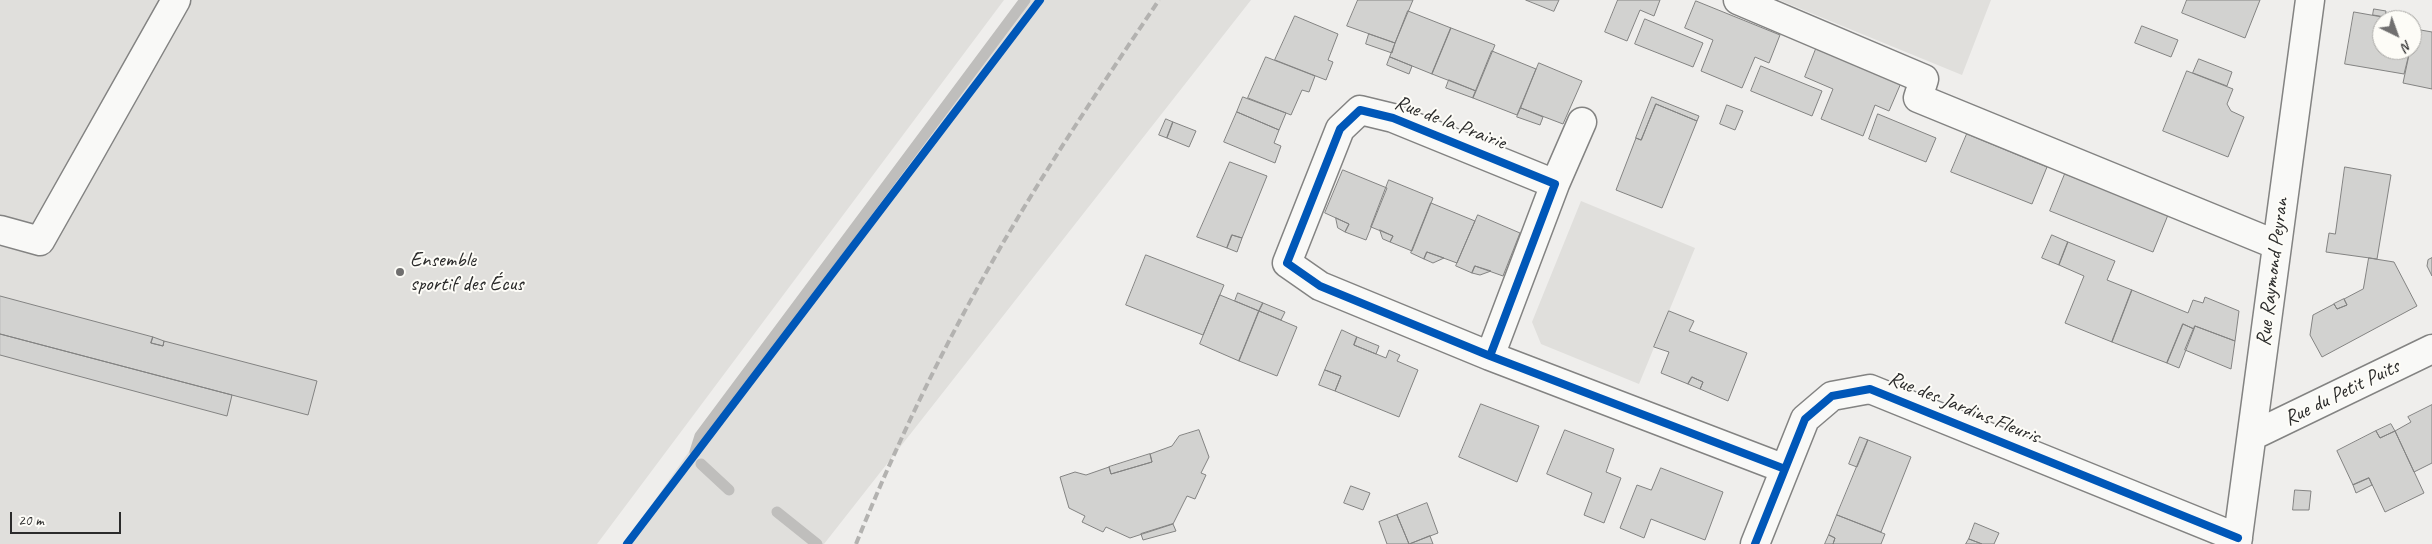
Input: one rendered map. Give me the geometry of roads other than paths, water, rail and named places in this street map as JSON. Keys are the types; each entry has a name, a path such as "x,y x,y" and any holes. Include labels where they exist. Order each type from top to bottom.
{"street":[{"path":"0,230 40,242 176,0"},
{"path":"1738,0 1924,79 1918,98 2277,244"},
{"name":"Rue Raymond Peyran","path":"2237,541 2310,0"},
{"name":"Rue de la Prairie","path":"1555,184 1393,118 1360,110 1340,129 1287,263 1320,286 1490,356 1785,469"},
{"path":"1490,356 1555,184 1582,122"},
{"name":"Rue du Petit Puits","path":"2252,436 2432,349"},
{"name":"Rue des Jardins Fleuris","path":"1755,544 1805,419 1832,396 1870,389 2237,541"}],"waterway":[{"path":"695,452 700,436 1025,0"},
{"path":"701,464 729,490"},
{"path":"777,512 817,544"}],"railway":[{"path":"856,544 885,474 917,405 987,271 1048,168 1159,0"}],"place":[{"name":"Ensemble sportif des Écus","path":"400,272"}]}
